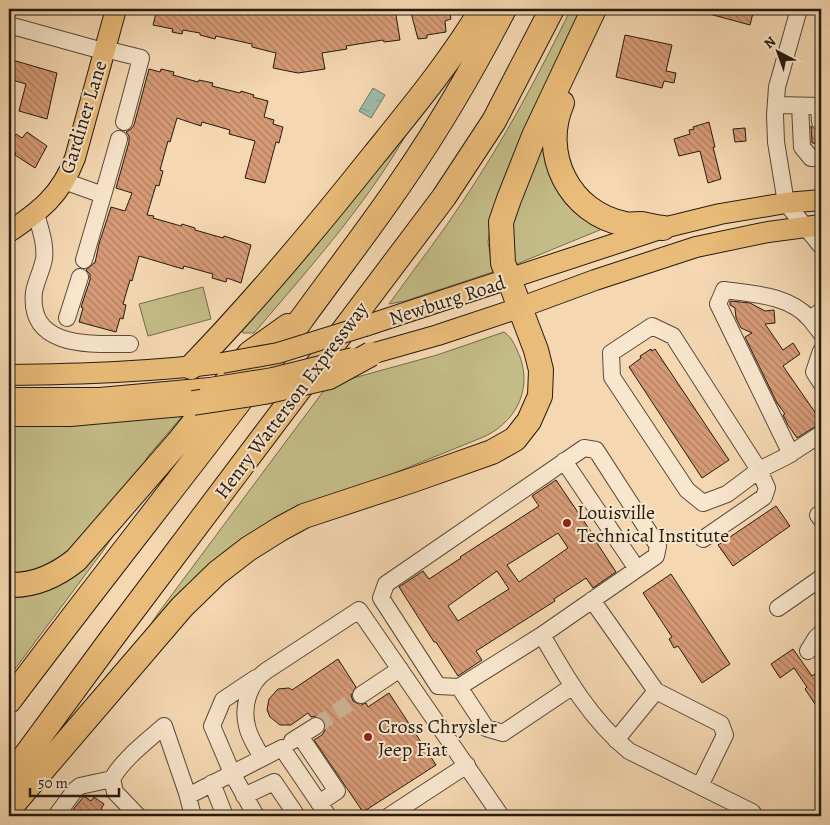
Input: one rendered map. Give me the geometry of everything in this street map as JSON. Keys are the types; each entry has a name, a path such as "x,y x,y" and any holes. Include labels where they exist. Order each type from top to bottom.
{"highway":[{"path":"191,367 338,200 428,87 482,9"},
{"name":"Henry Watterson Expressway","path":"9,701 90,592 234,410 405,177 452,104 504,9"},
{"name":"Henry Watterson Expressway","path":"9,778 444,197 494,121 552,9"},
{"path":"9,807 182,608 217,574 248,549 280,528 304,516 487,454 514,439 529,421 540,396 541,370 536,350 502,263 501,222 534,136 594,9"},
{"path":"601,9 557,114 554,126 556,160 567,185 578,199 593,211 625,224 641,224 663,228"},
{"path":"9,585 28,584 46,580 76,560 184,434 250,353 307,311"},
{"path":"9,414 70,414 193,403 264,392 329,377 371,354"}],"main road":[{"name":"Gardiner Lane","path":"9,232 36,214 47,204 64,181 75,158 116,9"},
{"name":"Newburg Road","path":"9,375 94,374 191,367 278,354 663,228 720,214 786,203 821,200"},
{"name":"Newburg Road","path":"9,398 100,398 210,388 274,378 438,335 696,247 768,232 814,226"}],"street":[{"path":"799,9 781,71 776,105 776,142 786,203 814,226 821,246"},
{"path":"9,26 103,51 113,51 141,58 124,122"},
{"path":"776,105 800,106 820,112"},
{"path":"800,106 802,147 811,158 821,158"},
{"path":"84,260 119,139"},
{"path":"64,181 103,195"},
{"path":"36,214 44,243 44,258 34,292 34,309 37,319 46,330 59,338 92,344 130,344"},
{"path":"67,318 80,277"},
{"path":"789,455 718,304 724,290 777,298 805,312 816,315 821,333"},
{"path":"703,539 764,497 767,488 759,470 673,336 652,326 611,353 612,377 687,490 703,503 727,494 759,470 789,455 821,434"},
{"path":"821,351 814,372 821,383"},
{"path":"584,448 596,450 658,546 656,556 637,569 542,635 459,687 438,686 381,598 386,584 584,448"},
{"path":"564,461 637,569"},
{"path":"821,513 818,515 821,519"},
{"path":"778,608 821,578"},
{"path":"592,600 656,691 721,724 725,735 700,786"},
{"path":"256,816 232,773 212,726 223,700 359,610 501,816"},
{"path":"808,651 821,633"},
{"path":"542,635 573,686 599,723 616,740 629,751 752,812 755,816"},
{"path":"361,695 400,669"},
{"path":"258,676 248,695 246,721 266,786"},
{"path":"459,687 486,728 503,733 573,686"},
{"path":"616,740 656,691"},
{"path":"56,816 80,786 112,780 124,762 164,726 193,816"},
{"path":"188,796 282,748 316,726"},
{"path":"282,748 323,810 337,791 300,736"},
{"path":"389,816 467,766"},
{"path":"112,780 115,792 137,816"},
{"path":"244,796 274,782 297,816"},
{"path":"212,783 225,816"}],"shaded area":[{"path":"571,9 583,9 492,211 488,242 493,272 405,301 389,304 437,239 480,175 534,82"},
{"path":"417,115 382,173 342,228 254,333 243,333 241,329"},
{"path":"543,140 607,227 512,266 511,212"},
{"path":"203,287 211,319 148,336 139,304"},
{"path":"504,332 512,340 520,357 524,383 522,395 517,406 502,425 481,438 313,506 128,658 159,612 328,385 437,355"},
{"path":"185,413 148,456 142,467 71,554 46,571 9,576 9,422"},
{"path":"125,518 103,551 9,677 9,591"}],"water":[{"path":"373,88 385,95 371,118 359,111"}],"building":[{"path":"157,9 395,9 400,40 384,42 383,40 346,46 347,49 322,53 325,69 298,73 273,68 276,53 252,47 252,44 216,36 215,39 200,35 200,33 183,30 182,34 172,32 173,29 153,25"},
{"path":"410,9 449,9 451,19 445,21 446,32 427,35 427,38 418,39"},
{"path":"702,9 754,9 750,25 702,12"},
{"path":"625,35 672,45 666,71 676,73 674,83 664,81 662,88 616,77"},
{"path":"9,59 57,73 47,119 19,111 26,84 9,79"},
{"path":"149,69 160,72 161,69 174,72 173,75 198,82 199,80 213,83 212,86 240,93 241,91 268,101 264,117 274,120 273,124 283,127 279,143 276,142 265,183 245,178 255,141 229,134 230,130 202,122 201,126 177,118 160,170 163,171 159,186 156,185 147,215 251,245 241,283 227,278 226,282 212,278 213,274 184,266 183,269 139,256 123,304 126,305 123,319 120,318 116,332 79,322 83,308 81,307 90,280 90,274 86,270 95,263 111,207 125,211 132,193 116,188 129,142 129,136 126,132 134,125"},
{"path":"709,122 721,179 708,183 700,151 679,156 674,139 690,134 689,130 694,129 693,127"},
{"path":"811,126 815,131 821,132 821,144 812,143"},
{"path":"745,128 746,141 735,142 733,129"},
{"path":"27,132 47,146 35,168 15,155 16,153 9,148 16,134 22,138"},
{"path":"730,301 750,303 765,311 774,310 775,323 765,324 783,350 793,343 800,354 783,366 821,423 797,438 788,425 783,415 785,414 777,403 745,337 752,333 741,328 736,318 735,308 730,305"},
{"path":"651,349 652,351 655,349 729,460 702,478 629,367 641,358 640,356"},
{"path":"556,480 616,572 593,588 586,578 554,599 555,601 476,651 482,660 458,676 399,587 423,571 429,579 539,506 532,496","holes":["558,533 568,548 519,582 507,565","497,571 509,589 458,621 448,606"]},
{"path":"776,506 790,526 733,566 718,545"},
{"path":"671,574 730,664 702,683 678,646 674,648 669,639 672,637 643,593"},
{"path":"793,649 812,676 821,670 821,713 794,668 780,678 771,664"},
{"name":"Cross Chrysler Jeep Fiat","path":"338,659 356,687 351,695 353,701 361,705 366,703 368,707 389,693 436,765 363,812 314,740 322,735 325,730 324,720 316,716 311,717 308,713 291,725 280,725 270,717 267,710 269,699 278,689 289,688 292,690"},
{"path":"84,796 91,801 94,797 104,804 101,809 111,816 68,816"}],"tunnel":[{"path":"820,122 821,135"},
{"path":"316,726 361,695"}],"place":[{"name":"Louisville Technical Institute","path":"567,523"},
{"name":"Cross Chrysler Jeep Fiat","path":"368,737"}]}
